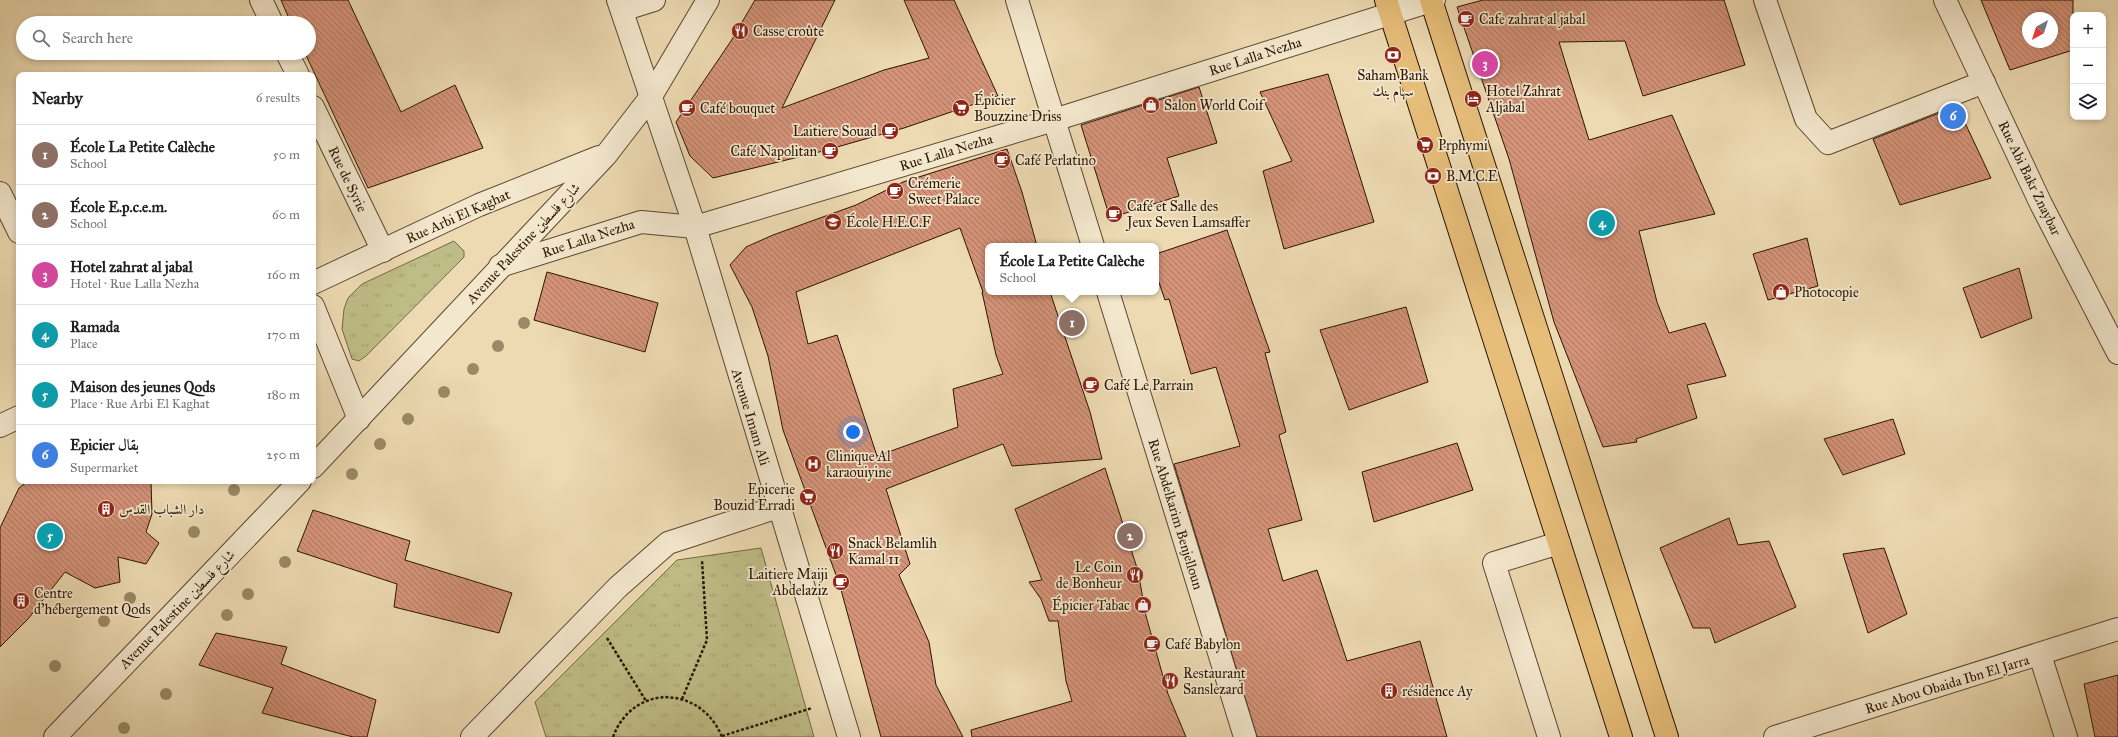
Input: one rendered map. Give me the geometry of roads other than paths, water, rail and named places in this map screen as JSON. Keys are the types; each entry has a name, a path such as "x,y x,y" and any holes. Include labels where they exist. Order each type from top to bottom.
{"main road":[{"path":"1432,0 1667,737"},
{"path":"1388,7 1621,737"}],"street":[{"path":"261,0 269,16"},
{"path":"620,5 654,0"},
{"name":"Avenue Palestine شارع فلسطين","path":"316,464 500,266 606,155 650,98 708,0"},
{"path":"1017,0 1092,243"},
{"name":"Rue Lalla Nezha","path":"500,266 641,222 695,227 1054,120 1388,7 1432,0"},
{"path":"1765,0 1806,119 1828,143 1984,82"},
{"name":"Rue Abi Bakr Znaybar","path":"1945,0 2041,204 2118,353"},
{"name":"Avenue Imam Ali","path":"620,5 650,98 695,227 778,507 849,737"},
{"path":"290,60 296,72"},
{"name":"Rue de Syrie","path":"316,113 383,251"},
{"name":"Rue Arbi El Kaghat","path":"316,282 479,205 606,155"},
{"path":"0,193 16,226"},
{"name":"Rue Abdelkarim Benjelloun","path":"1109,295 1245,737"},
{"path":"316,313 359,418"},
{"path":"0,426 16,418"},
{"name":"Avenue Palestine شارع فلسطين","path":"55,737 297,484"},
{"path":"472,737 618,587 668,543 778,507"},
{"path":"1549,737 1494,563 1559,543"},
{"name":"Rue Abou Obaida Ibn El Jarra","path":"1776,737 2118,630"},
{"path":"2040,655 2066,737"}],"place":[{"name":"Cafe zahrat al jabal","path":"1466,19"},
{"name":"Casse croûte","path":"740,31"},
{"name":"Saham Bank سهام بنك","path":"1393,55"},
{"name":"Hotel zahrat al jabal","path":"1485,64"},
{"name":"Hotel Zahrat Aljabal","path":"1473,99"},
{"name":"Salon World Coif","path":"1151,105"},
{"name":"Café bouquet","path":"687,108"},
{"name":"Épicier Bouzzine Driss","path":"961,108"},
{"name":"Epicier بقال","path":"1953,116"},
{"name":"Laitiere Souad","path":"890,131"},
{"name":"Prphymi","path":"1425,145"},
{"name":"Café Napolitan","path":"830,151"},
{"name":"Café Perlatino","path":"1002,160"},
{"name":"B.M.C.E","path":"1433,176"},
{"name":"Crémerie Sweet Palace","path":"895,191"},
{"name":"Café et Salle des Jeux Seven Lamsaffer","path":"1114,214"},
{"name":"École H.E.C.F","path":"833,222"},
{"name":"Ramada","path":"1602,223"},
{"name":"Photocopie","path":"1781,292"},
{"name":"École La Petite Calèche","path":"1072,323"},
{"name":"Café Le Parrain","path":"1091,385"},
{"name":"Clinique Al karaouiyine","path":"813,464"},
{"name":"Epicerie Bouzid Erradi","path":"808,497"},
{"name":"دار الشباب القدس","path":"106,509"},
{"name":"Maison des jeunes Qods","path":"50,536"},
{"name":"École E.p.c.e.m.","path":"1130,536"},
{"name":"Snack Belamlih Kamal 11","path":"835,551"},
{"name":"Le Coin de Bonheur","path":"1135,575"},
{"name":"Laitiere Maiji Abdelaziz","path":"841,582"},
{"name":"Centre d'hébergement Qods","path":"21,601"},
{"name":"Épicier Tabac","path":"1143,605"},
{"name":"Café Babylon","path":"1152,644"},
{"name":"Restaurant Sanslezard","path":"1170,681"},
{"name":"résidence Ay","path":"1389,691"}]}
